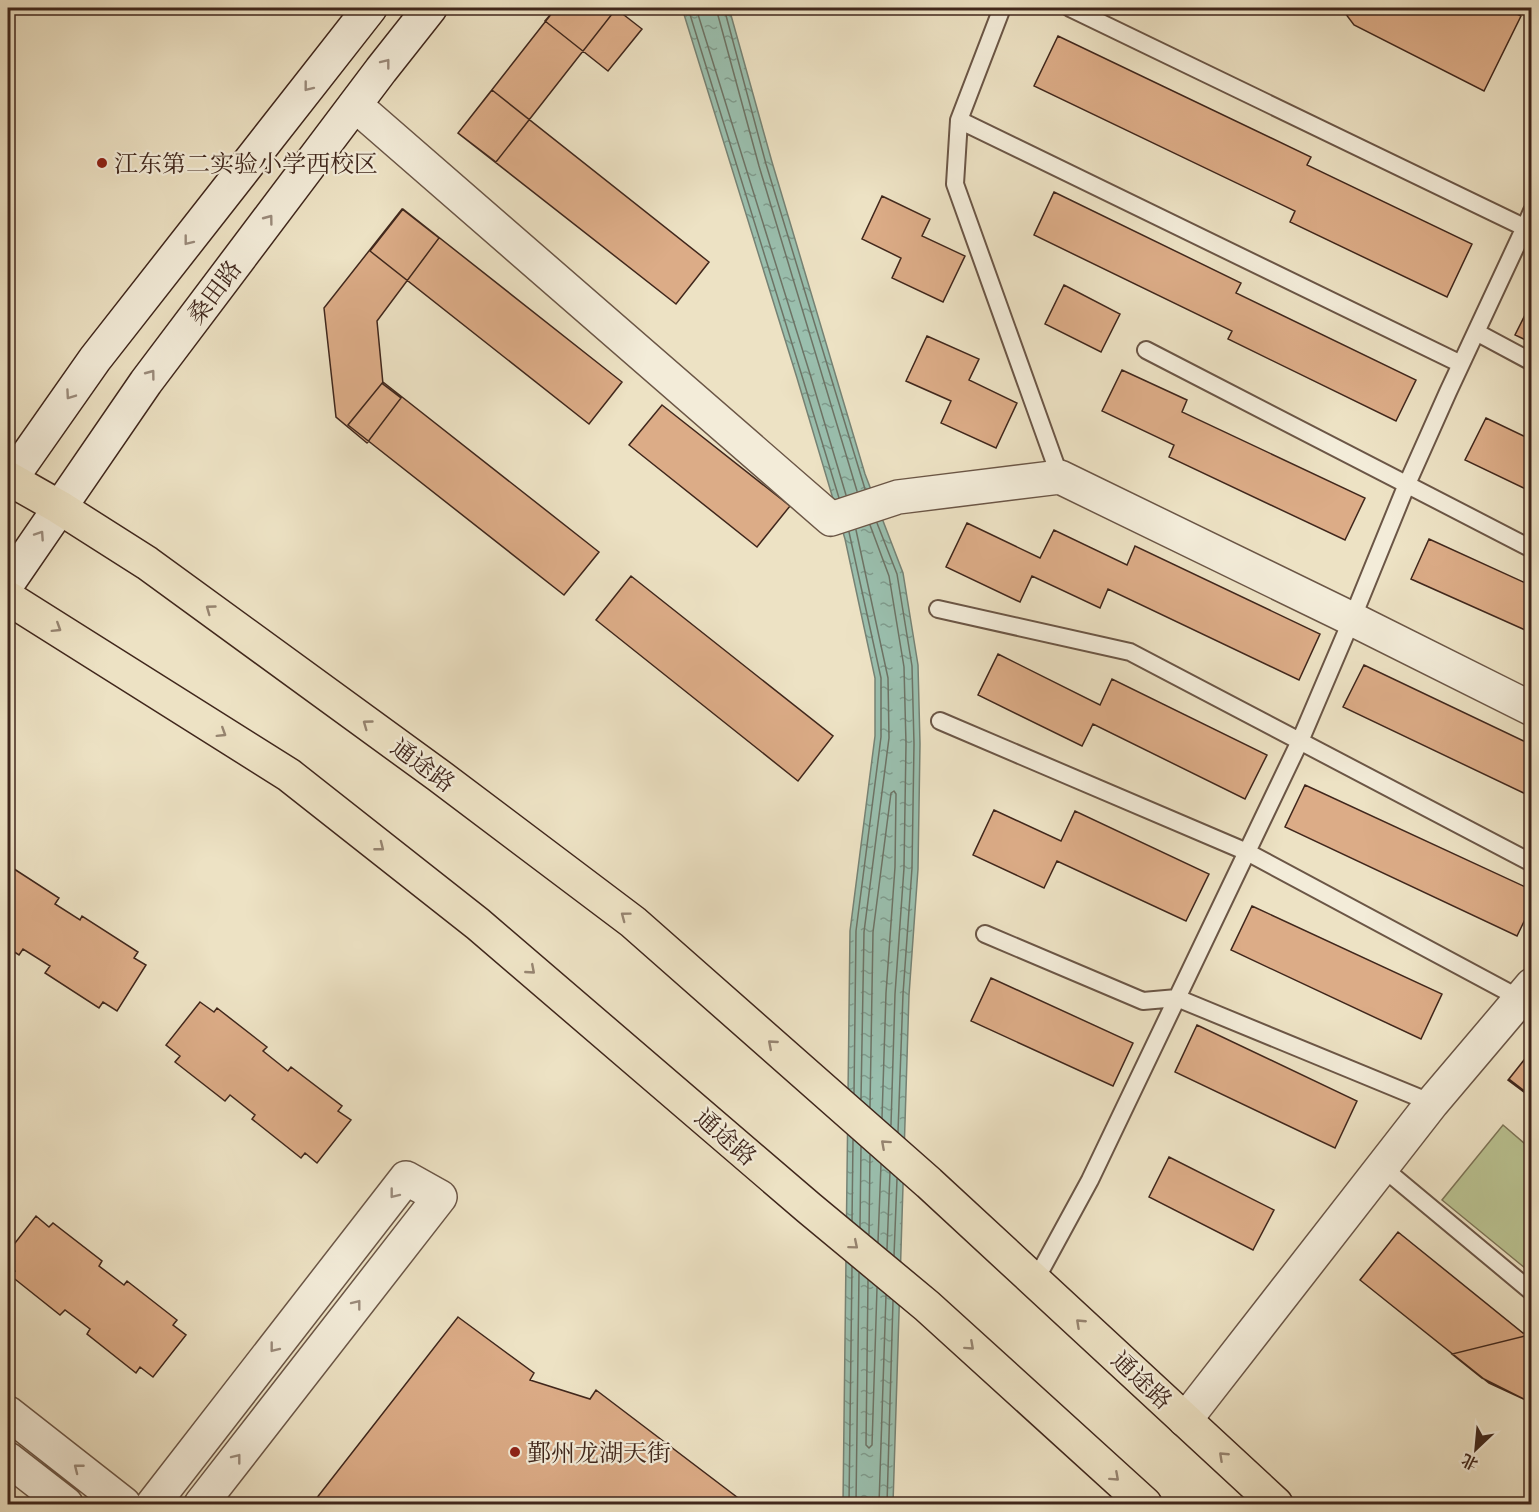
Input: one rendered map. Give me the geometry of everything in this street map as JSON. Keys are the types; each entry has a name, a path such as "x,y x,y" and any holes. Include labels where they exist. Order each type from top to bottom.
{"main road":[{"name":"通途路","path":"8,480 59,507 147,563 438,775 633,922 929,1183 1276,1504"},
{"name":"通途路","path":"8,598 289,775 478,924 809,1208 927,1306 1145,1504"}],"street":[{"path":"8,480 95,359 370,8"},
{"name":"桑田路","path":"8,583 146,382 430,8"},
{"path":"355,105 831,519 898,497 1060,477 1532,709"},
{"path":"1185,1420 1432,1104 1526,992"},
{"path":"153,1504 406,1178 440,1197 201,1504"},
{"path":"8,1413 124,1504"},
{"path":"8,1459 66,1504"}],"lane":[{"path":"1002,8 959,120 955,184 1060,477"},
{"path":"1070,8 1528,229"},
{"path":"959,120 1461,364"},
{"path":"1035,1281 1090,1180 1300,741 1407,484 1476,332 1528,229 1532,211"},
{"path":"1476,332 1532,362"},
{"path":"1146,350 1532,549"},
{"path":"938,609 1130,652 1532,864"},
{"path":"940,721 1247,852 1526,992"},
{"path":"985,934 1143,1001 1177,998 1432,1104"},
{"path":"1382,1167 1532,1292"}],"shaded area":[{"path":"1503,1125 1531,1149 1531,1273 1442,1200"}],"water":[{"path":"682,8 729,8 772,162 865,474 903,573 918,665 920,744 918,869 909,995 893,1504 843,1504 850,931 875,736 875,678 845,539"}],"building":[{"path":"556,8 615,8 642,29 608,71 545,21"},
{"path":"556,8 616,9 496,162 458,133"},
{"path":"1344,8 1506,8 1521,16 1484,91 1354,25"},
{"path":"1058,36 1311,157 1307,165 1472,244 1447,297 1290,222 1295,211 1034,86"},
{"path":"492,90 709,262 676,304 458,133"},
{"path":"1054,192 1241,283 1236,293 1416,380 1396,421 1228,339 1232,331 1034,235"},
{"path":"882,196 930,219 922,236 965,256 943,302 892,278 901,258 862,239"},
{"path":"402,209 439,238 377,321 383,384 401,398 367,443 336,417 324,308"},
{"path":"403,209 622,382 589,424 370,251"},
{"path":"1064,285 1120,314 1101,352 1045,324"},
{"path":"1532,301 1532,343 1515,335"},
{"path":"927,336 979,359 969,380 1017,403 996,448 941,423 951,401 906,381"},
{"path":"1122,370 1187,400 1182,412 1365,498 1345,540 1169,457 1174,445 1102,411"},
{"path":"383,382 599,552 564,595 348,425"},
{"path":"662,405 790,506 757,547 629,445"},
{"path":"1486,418 1532,440 1532,492 1465,460"},
{"path":"967,523 1040,558 1054,530 1127,565 1135,546 1320,634 1299,680 1108,589 1100,608 1032,576 1020,602 946,567"},
{"path":"1429,539 1532,586 1532,633 1411,579"},
{"path":"631,576 833,736 798,781 596,620"},
{"path":"998,654 1100,705 1112,679 1267,755 1245,799 1093,724 1082,746 978,695"},
{"path":"1364,665 1532,745 1532,797 1343,707"},
{"path":"1305,785 1532,890 1532,905 1517,936 1285,827"},
{"path":"994,810 1061,841 1075,811 1209,874 1186,921 1057,861 1044,888 973,855"},
{"path":"8,865 59,898 55,904 80,920 82,916 138,952 134,958 146,965 117,1011 103,1002 99,1008 45,973 50,966 23,949 19,955 8,948"},
{"path":"1252,906 1442,994 1421,1039 1231,950"},
{"path":"991,978 1133,1043 1113,1086 971,1021"},
{"path":"200,1002 214,1012 217,1008 267,1047 263,1051 288,1071 291,1067 342,1106 338,1111 351,1120 317,1163 305,1153 301,1158 252,1119 255,1115 230,1095 225,1101 175,1062 180,1056 166,1045"},
{"path":"1197,1025 1357,1101 1335,1148 1175,1072"},
{"path":"1532,1050 1532,1098 1508,1080"},
{"path":"1532,1050 1532,1097 1509,1079"},
{"path":"1169,1157 1274,1210 1253,1250 1149,1197"},
{"path":"36,1216 49,1227 53,1223 102,1261 99,1266 124,1285 127,1281 177,1320 173,1325 186,1335 153,1377 140,1367 136,1373 87,1334 90,1329 65,1310 60,1315 11,1276 15,1271 8,1265 8,1252"},
{"path":"1398,1232 1523,1333 1532,1336 1532,1403 1489,1383 1360,1280"},
{"name":"鄞州龙湖天街","path":"458,1317 534,1373 530,1380 590,1399 596,1390 746,1504 312,1504"},
{"path":"1532,1336 1532,1403 1482,1378 1452,1354"}],"place":[{"name":"江东第二实验小学西校区","path":"102,163"},
{"name":"鄞州龙湖天街","path":"515,1452"}]}
